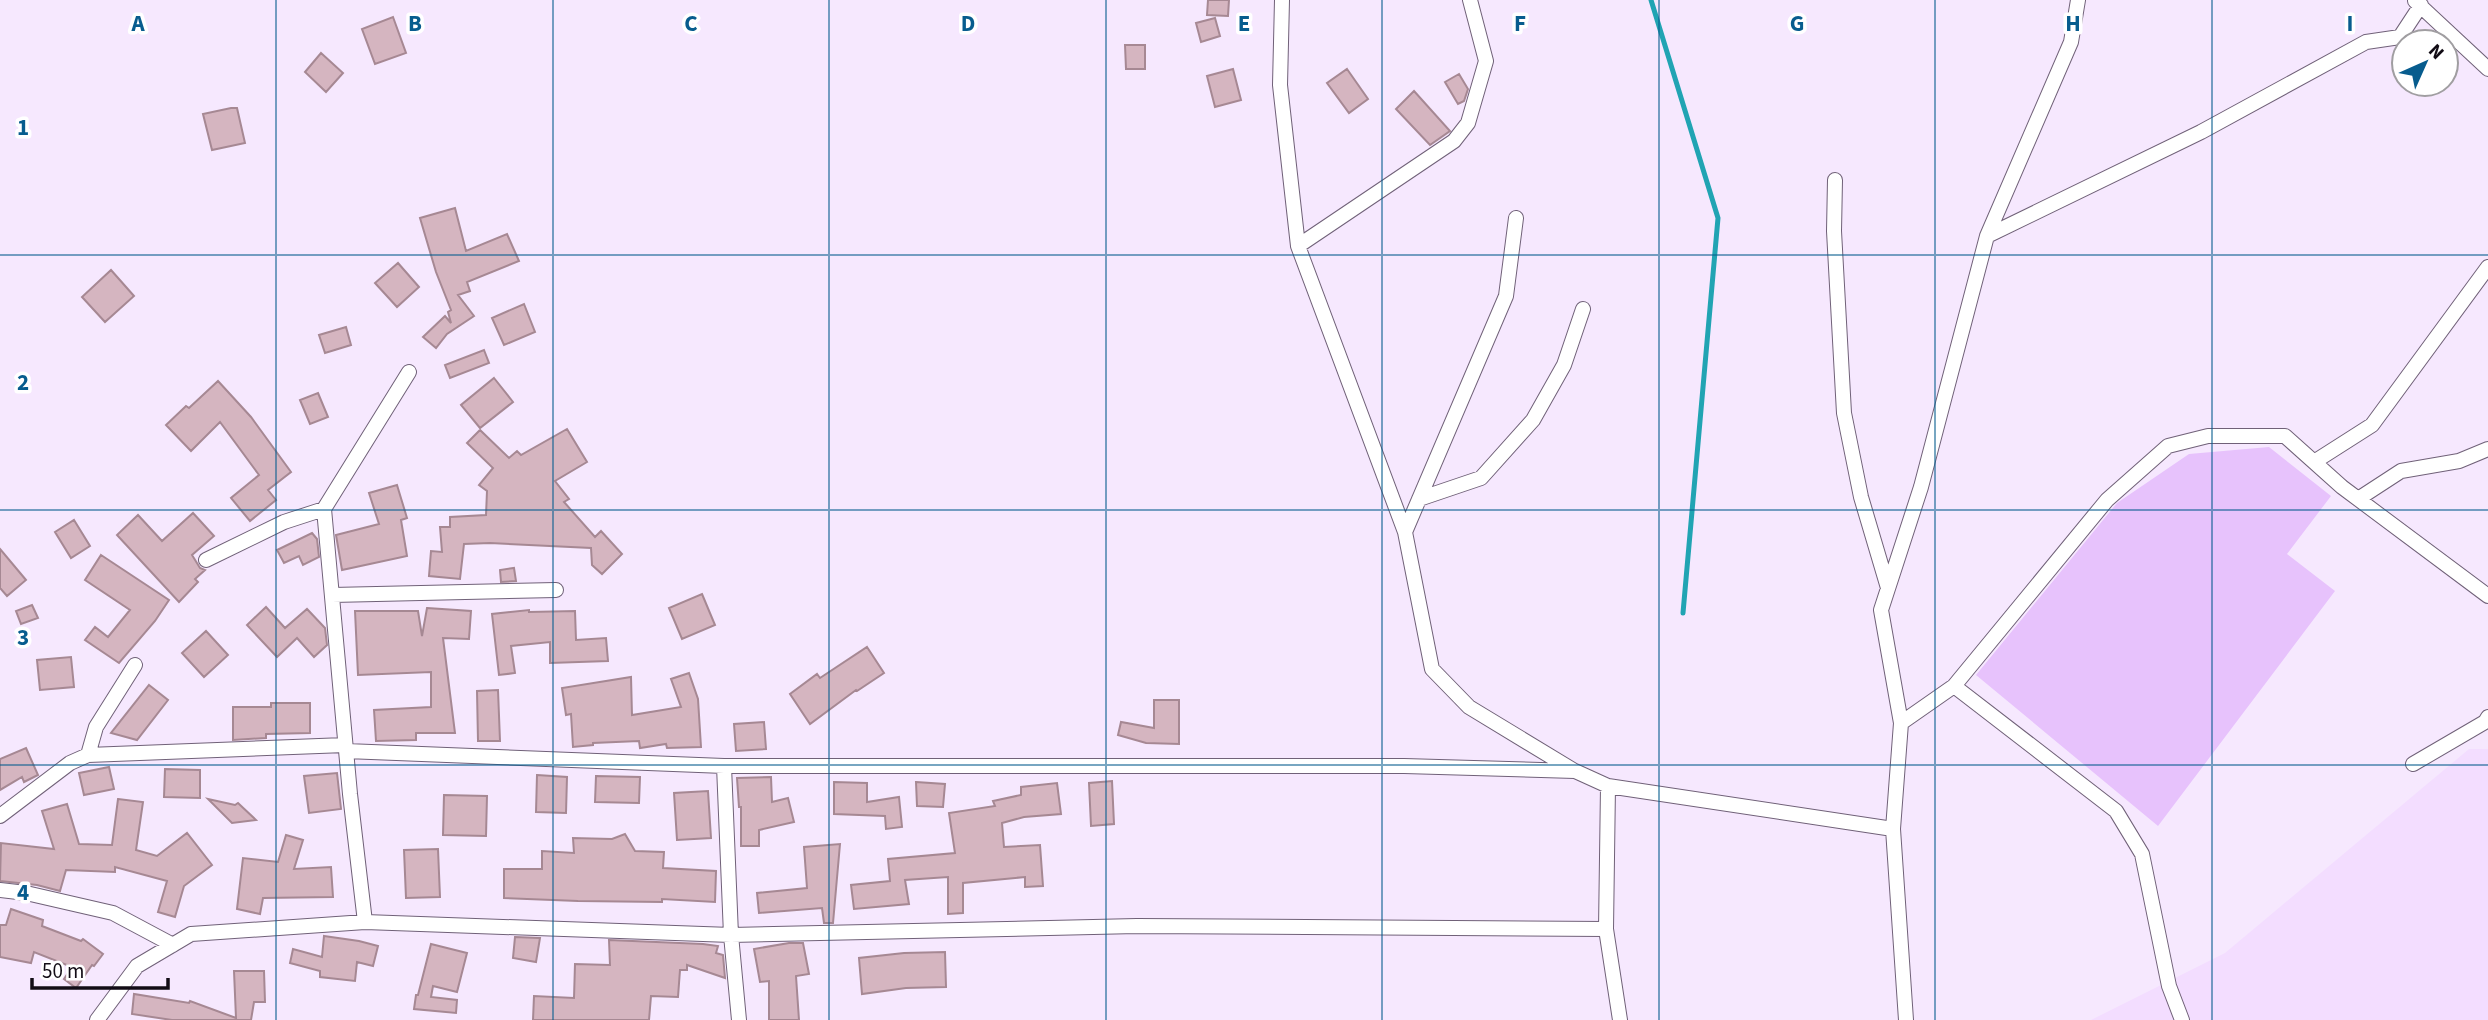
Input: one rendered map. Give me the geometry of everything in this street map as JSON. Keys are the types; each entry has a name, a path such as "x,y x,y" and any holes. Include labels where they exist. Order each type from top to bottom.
{"street":[{"path":"1282,0 1280,85 1298,246 1405,532 1432,669 1469,707 1575,772 1608,786 1893,829"},
{"path":"1298,246 1454,141 1468,123 1486,61 1470,0"},
{"path":"1906,1020 1893,829 1901,723 1881,610 1921,487 1987,236 2071,42 2078,0"},
{"path":"1987,236 2201,132 2366,42 2400,37 2417,3 2488,69"},
{"path":"1835,180 1834,231 1844,413 1861,497 1888,588"},
{"path":"1405,532 1506,296 1516,218"},
{"path":"2314,462 2372,425 2488,267"},
{"path":"1419,499 1481,478 1533,420 1564,365 1583,309"},
{"path":"365,922 324,509 409,372"},
{"path":"1901,723 1954,686 2107,500 2168,446 2208,436 2285,436 2358,499 2488,596"},
{"path":"2358,499 2401,471 2459,461 2488,449"},
{"path":"206,560 284,522 324,509"},
{"path":"332,595 556,590"},
{"path":"88,755 96,727 135,665"},
{"path":"1954,686 2116,811 2142,854 2169,986 2182,1020"},
{"path":"2413,764 2485,722 2488,717"},
{"path":"0,816 70,763 88,755 346,748 724,766 1404,766 1575,772"},
{"path":"724,766 731,935 739,1020"},
{"path":"1608,786 1606,929 1620,1020"},
{"path":"0,890 26,893 113,913 173,945"},
{"path":"97,1020 136,966 191,934 365,922 731,935 1138,926 1606,929"}],"shaded area":[{"path":"2269,447 2331,496 2287,554 2335,591 2158,826 1976,675 2117,503 2189,454"},
{"path":"2469,749 2488,749 2488,1020 2091,1020 2225,953"}],"building":[{"path":"1208,0 1229,0 1228,16 1207,15"},
{"path":"393,17 406,53 375,64 362,29"},
{"path":"1215,18 1220,36 1201,42 1196,23"},
{"path":"1125,45 1145,45 1145,69 1126,69"},
{"path":"321,53 343,73 326,92 305,72"},
{"path":"1233,69 1241,100 1215,107 1207,76"},
{"path":"1347,69 1368,99 1349,113 1327,83"},
{"path":"1459,74 1468,89 1464,101 1458,104 1445,82"},
{"path":"1414,91 1450,131 1430,145 1396,109"},
{"path":"237,108 245,143 212,150 203,114"},
{"path":"455,208 466,251 507,234 519,261 467,282 470,291 458,295 474,316 447,334 436,348 423,337 445,316 451,323 448,312 451,310 420,218"},
{"path":"398,263 419,287 397,307 375,283"},
{"path":"111,270 134,296 105,322 82,297"},
{"path":"524,304 535,332 504,345 492,318"},
{"path":"346,327 351,345 325,353 319,335"},
{"path":"484,350 489,363 450,378 445,365"},
{"path":"494,378 513,402 480,428 461,405"},
{"path":"218,381 251,417 291,472 268,490 276,500 250,521 231,498 259,475 220,422 191,451 166,425"},
{"path":"318,393 328,417 310,424 300,400"},
{"path":"567,429 587,462 555,481 569,499 564,502 595,537 601,531 622,554 602,574 592,565 591,548 464,544 460,579 429,576 431,551 442,552 440,527 450,527 450,517 486,515 487,491 479,485 493,468 467,443 480,430 509,458 517,451 521,455"},
{"path":"397,485 407,518 401,520 407,556 342,570 336,535 379,524 369,493"},
{"path":"193,513 214,536 192,555 200,568 205,570 195,579 198,582 179,602 117,535 138,515 162,541"},
{"path":"74,520 90,546 71,558 55,532"},
{"path":"312,533 317,539 319,557 303,565 299,556 284,563 277,550"},
{"path":"0,549 26,580 7,596 0,588"},
{"path":"101,555 169,600 119,663 85,640 95,627 108,637 130,610 85,580"},
{"path":"514,568 516,581 501,582 500,570"},
{"path":"702,594 715,625 682,639 669,608"},
{"path":"32,605 38,618 21,624 16,611"},
{"path":"266,607 285,628 307,609 325,628 327,645 314,657 297,638 277,657 247,625"},
{"path":"427,608 471,611 469,639 443,638 455,733 416,733 416,740 376,741 374,710 431,707 431,672 358,675 355,611 418,611 422,636"},
{"path":"529,610 575,611 576,640 606,638 608,661 550,663 550,642 511,646 515,673 499,675 492,614"},
{"path":"206,631 228,655 204,677 182,653"},
{"path":"867,647 884,673 810,724 790,694 817,674 820,678"},
{"path":"71,657 74,687 40,690 37,660"},
{"path":"689,673 698,699 701,747 667,748 666,744 640,748 639,741 593,743 573,747 571,714 566,715 562,688 631,677 632,715 681,707 671,679"},
{"path":"149,685 168,700 137,740 111,733"},
{"path":"498,690 500,741 478,741 477,691"},
{"path":"1154,700 1179,700 1179,744 1146,743 1118,735 1121,722 1154,728"},
{"path":"271,703 310,703 310,733 266,734 266,738 233,740 233,707 271,707"},
{"path":"764,722 766,749 736,751 734,724"},
{"path":"26,748 38,775 24,782 22,777 0,790 0,759"},
{"path":"109,767 114,789 84,795 79,773"},
{"path":"165,769 200,770 200,798 164,797"},
{"path":"337,773 341,809 309,813 304,776"},
{"path":"537,775 567,777 566,813 536,812"},
{"path":"596,776 640,777 639,803 595,802"},
{"path":"771,777 772,802 788,798 794,822 759,830 759,846 741,846 741,807 737,778"},
{"path":"1112,781 1114,824 1091,826 1089,783"},
{"path":"834,782 867,783 867,802 899,797 902,827 886,829 885,816 834,814"},
{"path":"916,782 945,784 943,807 917,806"},
{"path":"1057,783 1061,814 1024,817 1002,823 1004,847 1040,845 1043,886 1025,887 1025,877 963,883 963,913 948,914 948,877 905,880 909,904 854,909 851,885 890,881 888,859 955,853 949,813 995,806 993,801 1021,795 1021,787"},
{"path":"708,791 711,838 677,840 674,793"},
{"path":"444,795 487,796 486,836 443,835"},
{"path":"118,799 143,802 136,850 157,856 187,833 212,865 184,886 175,917 158,912 167,881 115,867 115,872 66,870 60,891 37,885 0,881 1,843 54,849 42,811 67,804 79,844 112,845"},
{"path":"208,799 235,805 238,803 256,820 232,823"},
{"path":"625,834 635,851 664,852 663,868 716,871 715,902 504,898 504,869 542,869 542,851 574,853 573,838 612,839"},
{"path":"286,835 303,840 294,869 331,867 333,897 263,898 260,914 237,909 243,858 278,862"},
{"path":"840,844 833,923 824,923 822,908 759,913 757,893 807,888 804,847"},
{"path":"438,849 440,897 406,898 404,850"},
{"path":"11,909 43,920 42,926 81,941 83,939 103,954 76,988 64,979 72,967 34,952 31,963 0,957 0,925 6,925"},
{"path":"324,936 378,946 373,966 357,962 355,981 320,977 320,971 290,963 293,949 322,957"},
{"path":"515,937 540,938 536,962 513,958"},
{"path":"609,940 718,946 716,953 723,955 725,978 687,965 687,970 680,970 678,997 651,996 649,1020 533,1020 534,996 574,998 575,964 610,965"},
{"path":"803,943 809,974 796,976 799,1020 769,1020 769,981 760,982 754,949"},
{"path":"431,944 467,953 457,992 433,986 431,997 457,1000 456,1013 414,1009"},
{"path":"945,952 946,987 906,988 862,994 859,958"},
{"path":"234,971 264,971 265,1002 254,1002 251,1020 172,1020 132,1014 134,994 189,1003 190,1001 236,1018"}],"waterway":[{"path":"1651,0 1718,218 1683,613"}]}
